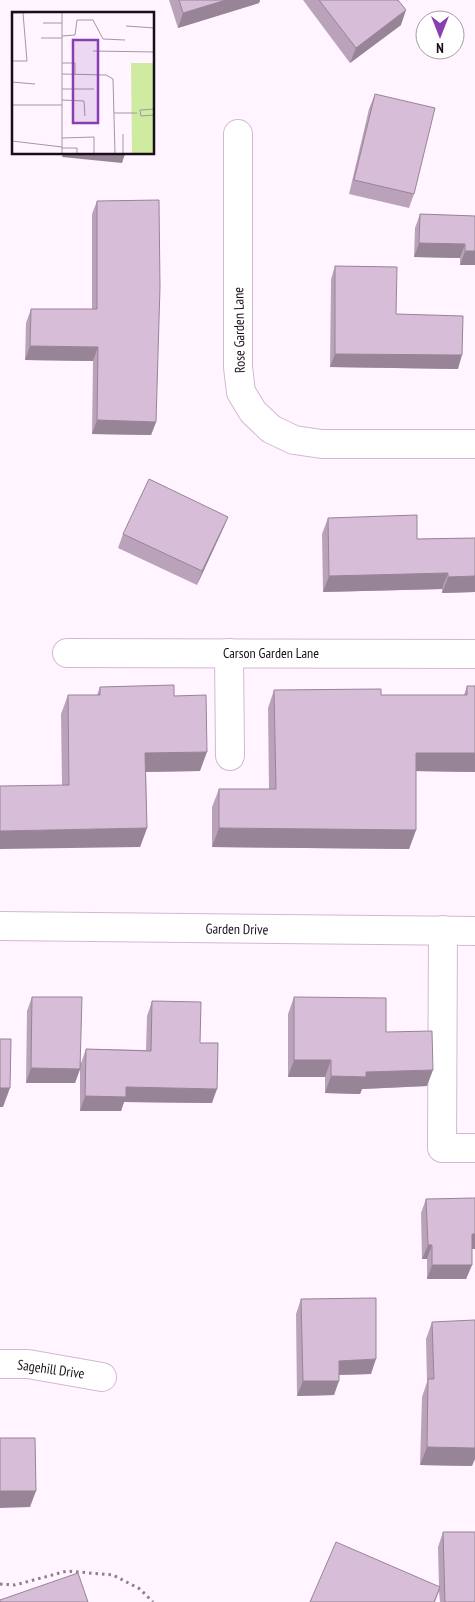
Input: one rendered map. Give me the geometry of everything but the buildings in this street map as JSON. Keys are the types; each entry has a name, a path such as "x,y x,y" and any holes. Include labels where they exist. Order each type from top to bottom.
{"street":[{"name":"Rose Garden Lane","path":"238,134 238,367 241,392 253,412 271,429 294,440 322,444 475,444"},
{"name":"Carson Garden Lane","path":"67,652 475,654"},
{"path":"229,653 230,756"},
{"name":"Garden Drive","path":"0,926 475,931"},
{"path":"443,930 442,1148 475,1148"},
{"name":"Sagehill Drive","path":"0,1364 28,1364 102,1377"}],"path":[{"path":"0,1584 15,1584 67,1571 112,1575 140,1589 153,1602"}]}
